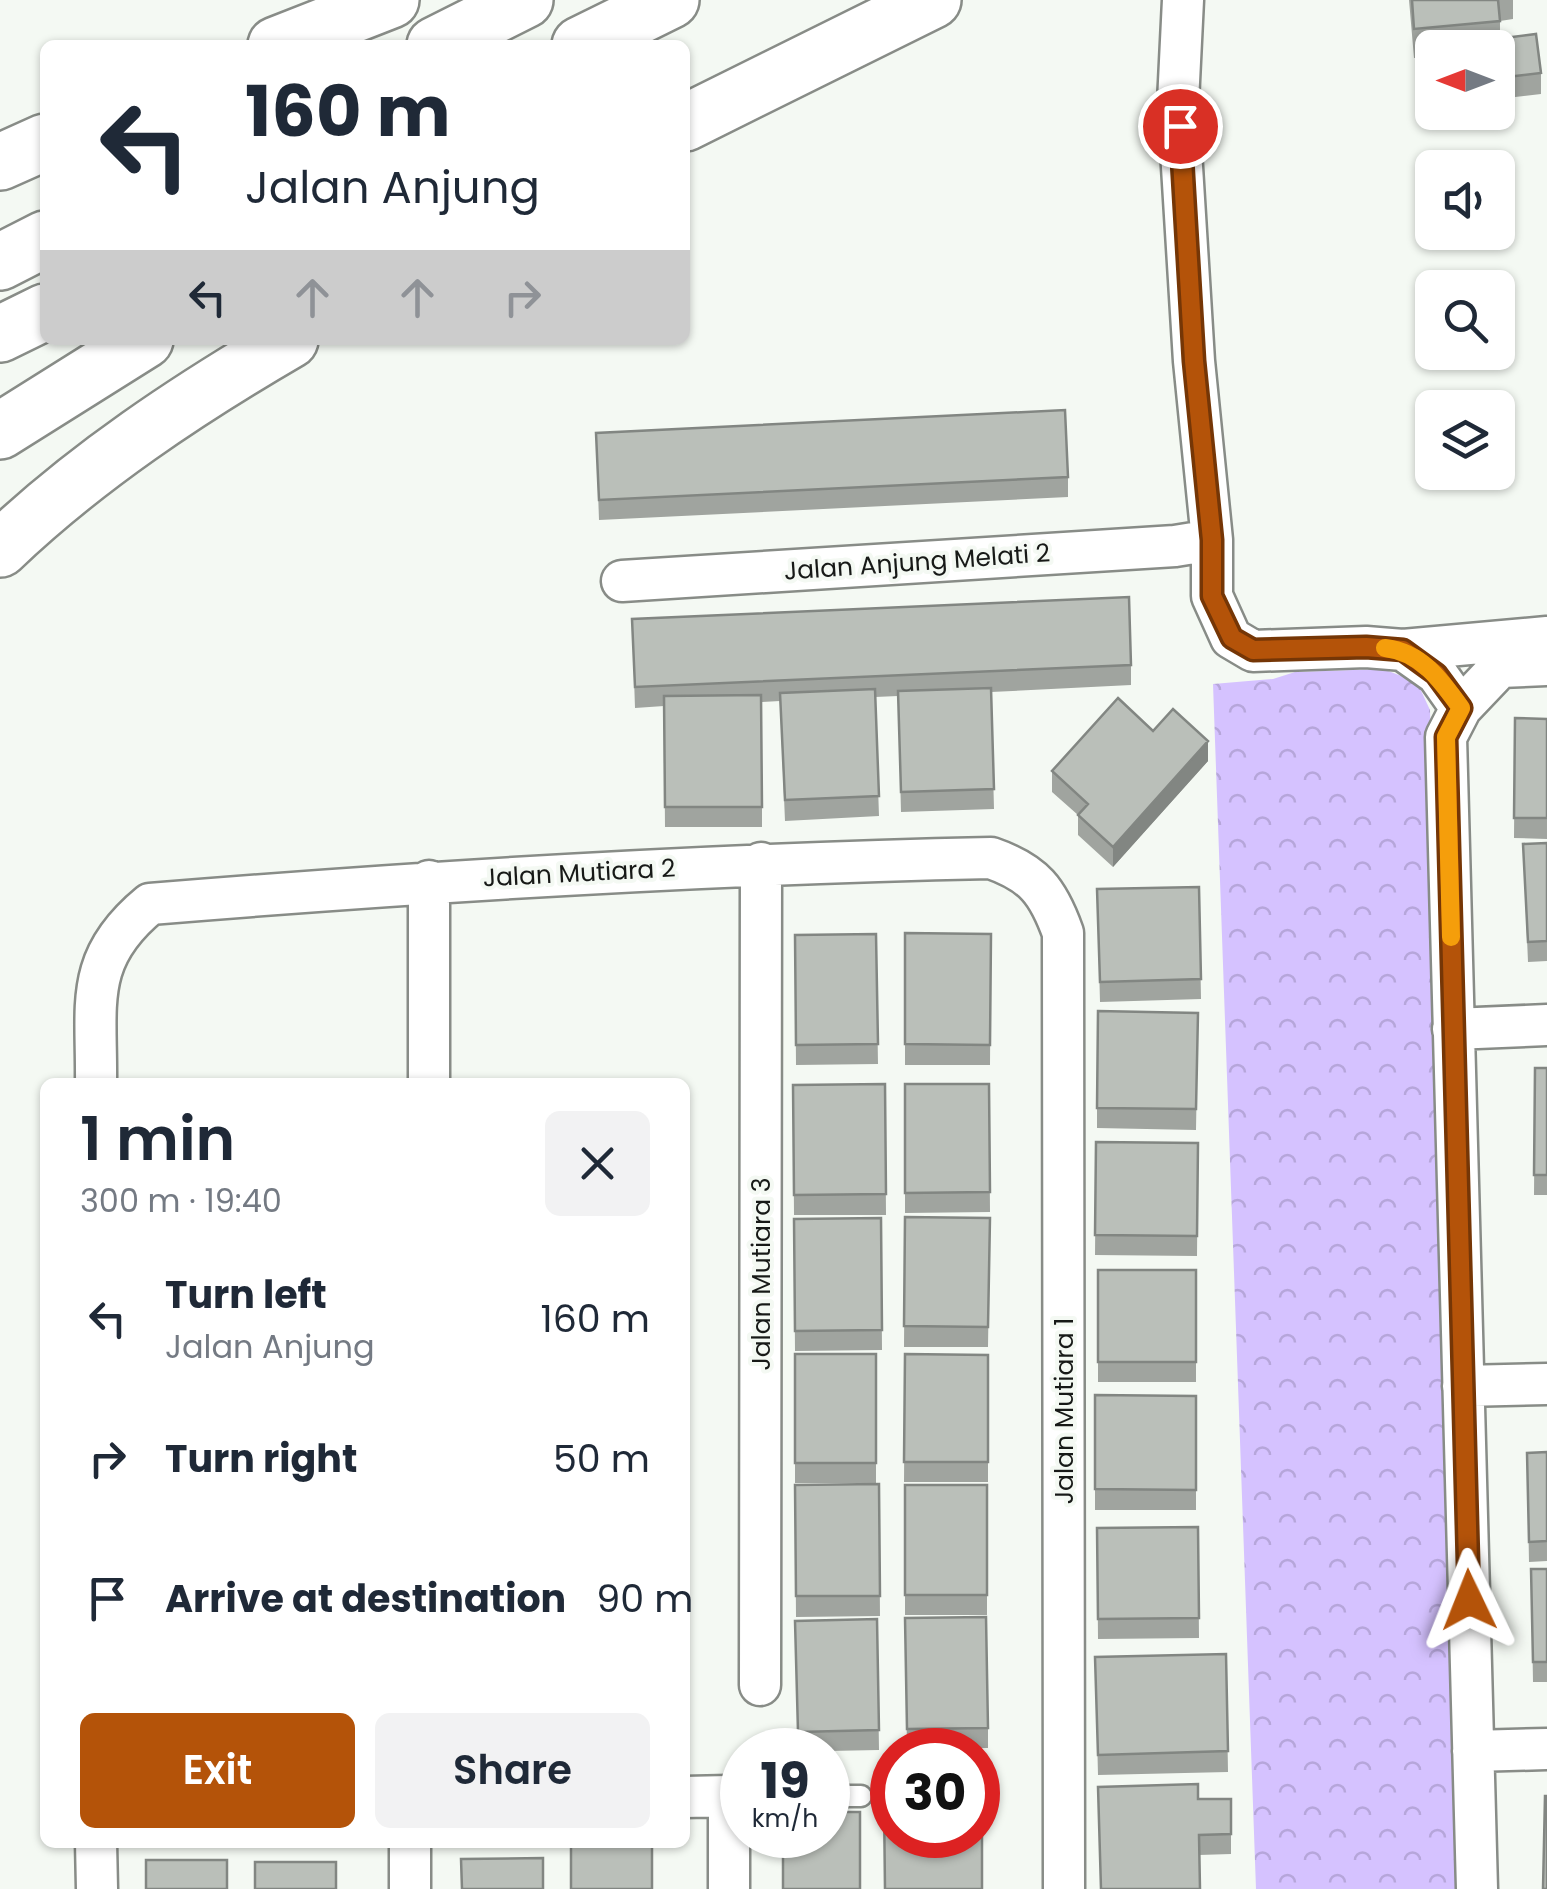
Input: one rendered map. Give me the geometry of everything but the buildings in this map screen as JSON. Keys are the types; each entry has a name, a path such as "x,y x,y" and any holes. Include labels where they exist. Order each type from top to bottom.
{"highway":[{"path":"303,29 391,0"},
{"path":"445,40 525,0"},
{"path":"590,40 671,0"},
{"path":"690,120 933,0"},
{"path":"0,162 40,144"},
{"path":"0,262 40,242"},
{"path":"0,334 40,314"},
{"path":"0,431 137,345"},
{"path":"0,549 46,505 202,391 281,345"}],"street":[{"path":"1182,0 1178,102 1194,361 1212,540 1212,596 1232,638 1253,650 1403,650 1547,637"},
{"name":"Jalan Anjung Melati 2","path":"622,580 1174,546 1212,540"},
{"path":"1403,650 1436,674 1461,708"},
{"path":"1477,1889 1446,737 1461,708 1500,667 1547,665"},
{"name":"Jalan Mutiara 2","path":"96,1078 97,978 118,934 150,904 430,881 761,863 991,858 1020,868 1040,887 1054,906 1063,933"},
{"name":"Jalan Mutiara 3","path":"760,1685 761,863"},
{"path":"429,1078 430,881"},
{"name":"Jalan Mutiara 1","path":"1063,933 1064,1889"},
{"path":"1454,1029 1547,1024"},
{"path":"1463,1386 1547,1384"},
{"path":"1473,1751 1547,1748"},
{"path":"690,1797 720,1796"},
{"path":"96,1848 96,1889"},
{"path":"410,1848 410,1889"},
{"path":"729,1889 731,1858"}],"lane":[{"path":"850,1796 861,1796"}],"green space":[{"path":"1383,669 1417,682 1430,710 1460,1889 1256,1889 1213,684 1273,679 1295,672"}],"slow traffic":[{"path":"1385,648 1403,650 1436,674 1461,708 1446,737 1451,937"}],"route":[{"path":"1180,126 1194,361 1212,540 1212,596 1232,638 1253,650 1403,650 1436,674 1461,708 1446,737 1469,1600"}]}
